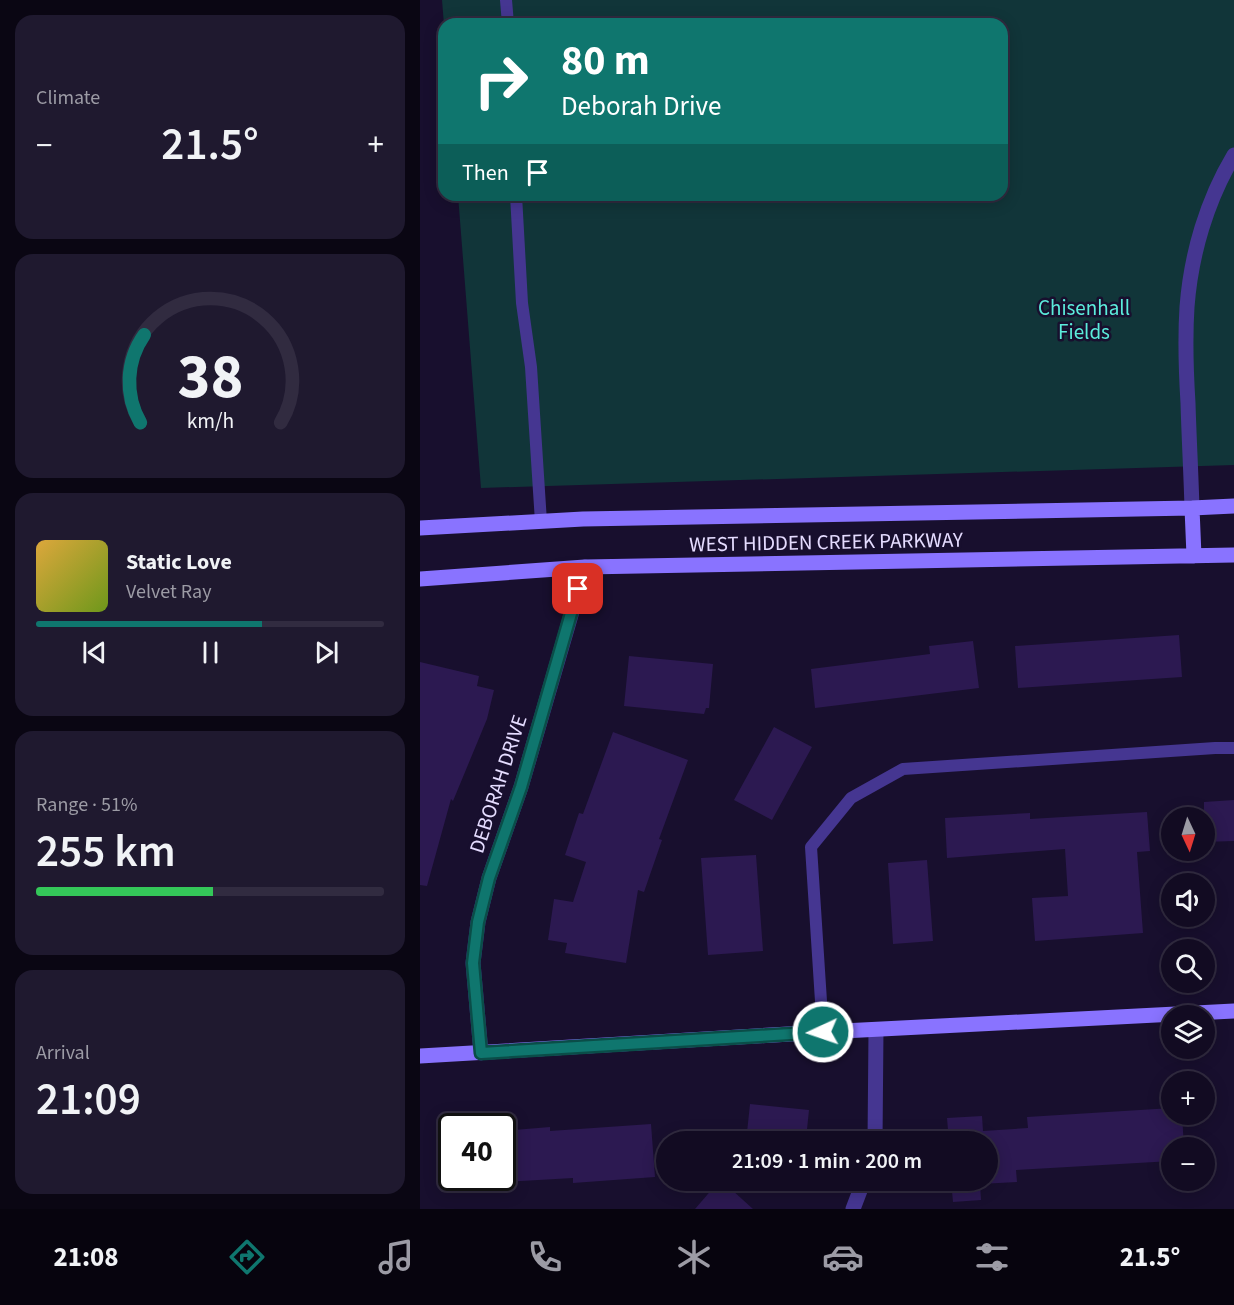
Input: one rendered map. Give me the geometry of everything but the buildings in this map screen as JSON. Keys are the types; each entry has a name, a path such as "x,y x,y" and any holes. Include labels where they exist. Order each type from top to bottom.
{"main road":[{"name":"WEST HIDDEN CREEK PARKWAY","path":"420,528 595,519 1234,506"},
{"path":"1192,508 1194,556"},
{"name":"WEST HIDDEN CREEK PARKWAY","path":"420,579 585,567 1234,555"},
{"path":"420,1056 1234,1011"}],"street":[{"path":"1192,508 1186,360 1187,306 1194,257 1208,209 1234,155"},
{"name":"DEBORAH DRIVE","path":"481,1053 473,963 478,922 489,878 521,787 585,567"},
{"path":"875,1131 876,1030"},
{"path":"852,1209 859,1191"}],"lane":[{"path":"506,0 507,18"},
{"path":"516,201 522,303 531,367 541,522"},
{"path":"823,1032 811,847 851,798 903,769 1234,748"}],"green space":[{"name":"Chisenhall Fields","path":"442,0 1234,0 1234,465 481,488 458,201 1008,201 1008,18 443,18"}],"route":[{"path":"578,589 521,787 489,878 478,922 473,963 481,1053 823,1032"}]}
